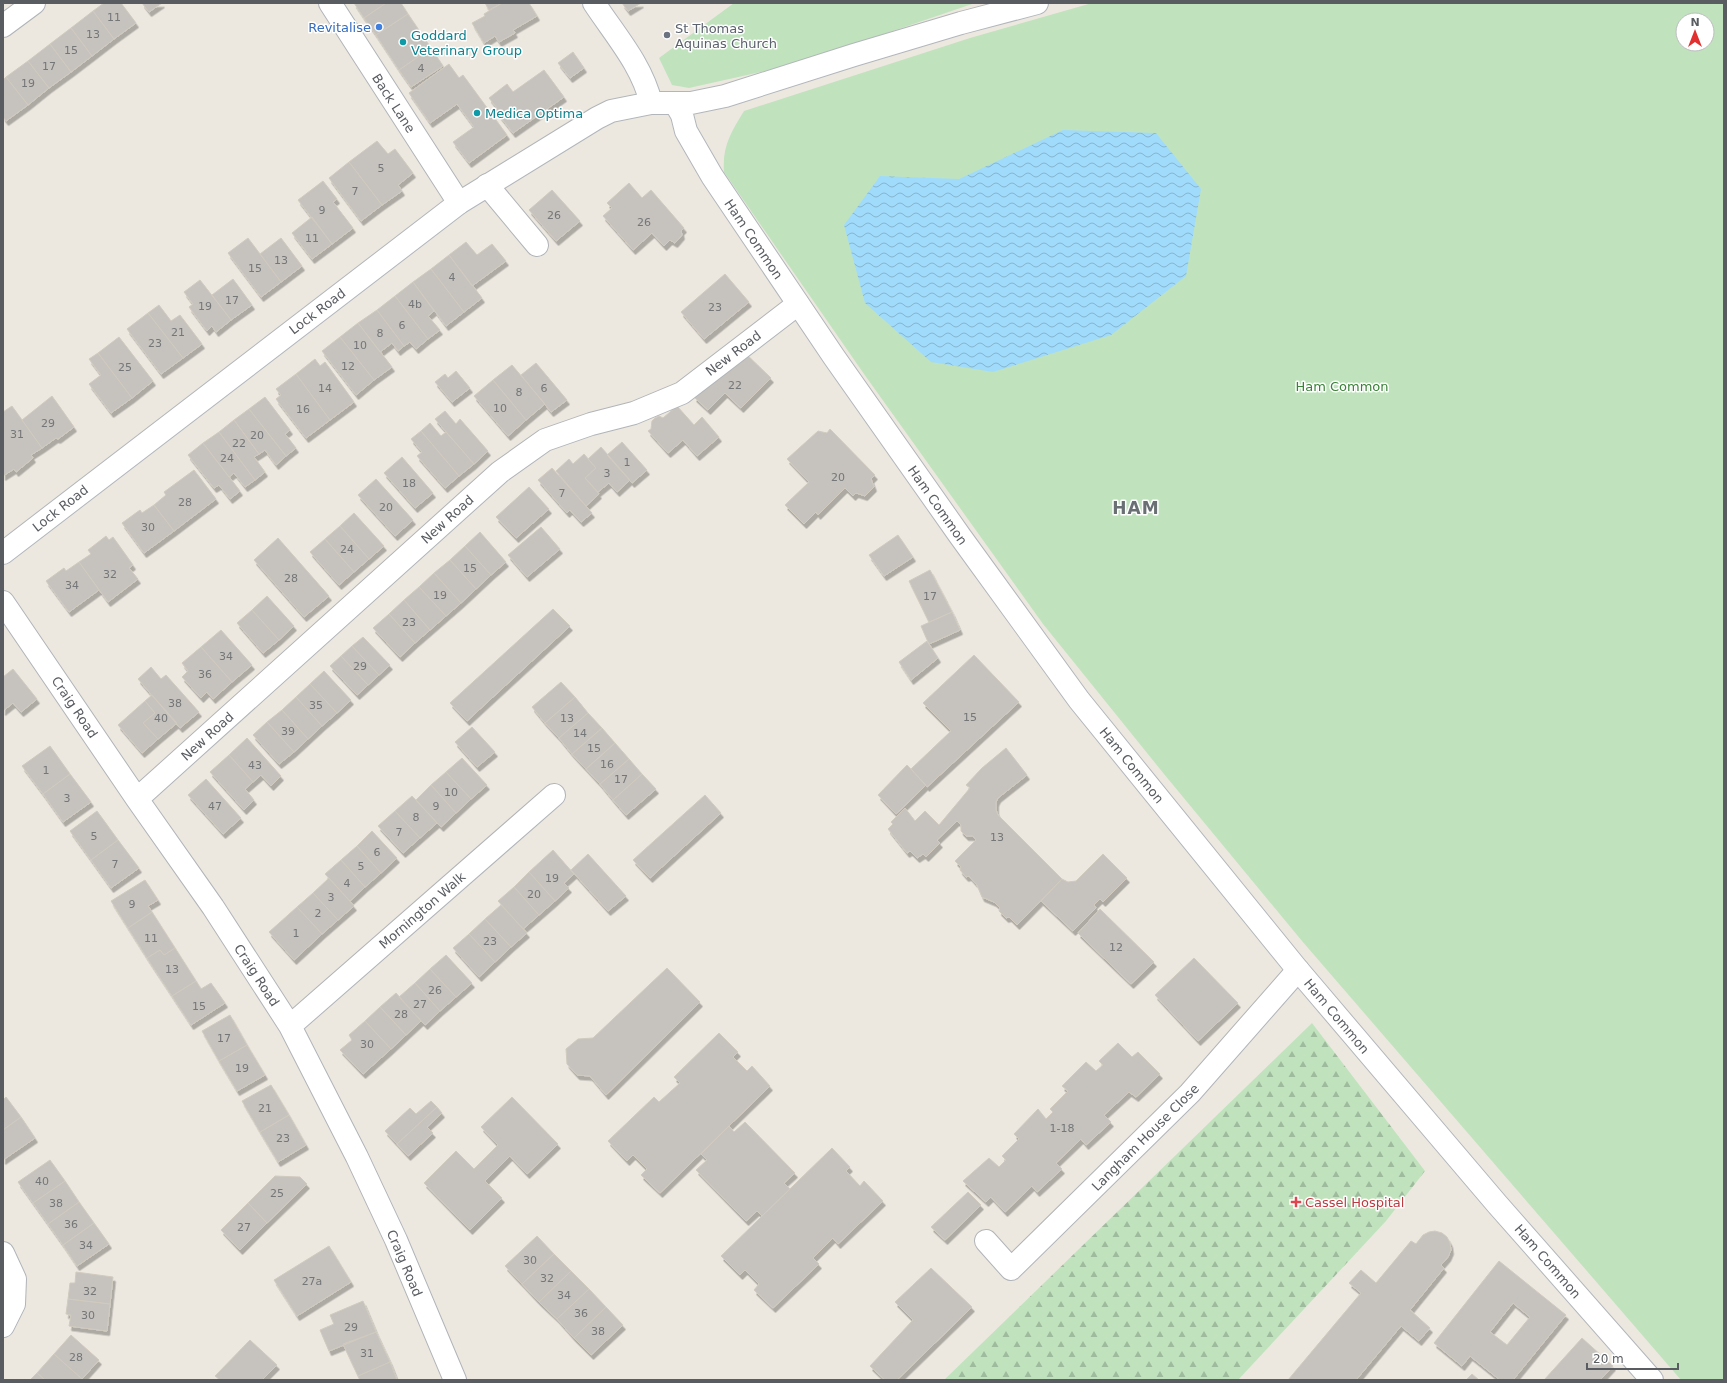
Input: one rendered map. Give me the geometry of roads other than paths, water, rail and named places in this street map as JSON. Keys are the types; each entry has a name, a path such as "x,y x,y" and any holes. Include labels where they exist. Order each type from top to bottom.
{"street":[{"path":"3,26 34,3"},
{"name":"Back Lane","path":"330,3 459,203"},
{"path":"594,3 639,70 647,89 650,103 708,101 854,54 1037,3"},
{"name":"Lock Road","path":"3,553 459,203 604,114 611,111 650,103"},
{"name":"Ham Common","path":"675,103 682,115 686,131 708,170 798,304 960,536 1079,700 1298,970 1498,1204 1652,1380"},
{"path":"487,185 537,245"},
{"name":"New Road","path":"137,799 500,472 544,440 591,424 634,413 682,393 798,304"},
{"name":"Craig Road","path":"3,602 137,799 213,907 290,1026 393,1233 455,1380"},
{"name":"Mornington Walk","path":"290,1026 554,794"},
{"name":"Langham House Close","path":"986,1241 1011,1269 1190,1093 1298,970"},
{"path":"3,1253 15,1280 14,1304 3,1326"}],"water":[{"path":"1063,130 1156,133 1201,189 1186,276 1111,335 993,372 931,362 865,303 844,225 880,176 959,179"}],"place":[{"name":"Revitalise","path":"379,27"},
{"name":"St Thomas Aquinas Church","path":"667,35"},
{"name":"Goddard Veterinary Group","path":"403,42"},
{"name":"Medica Optima","path":"477,113"},
{"name":"Cassel Hospital","path":"1296,1202"}],"district":[{"name":"HAM","path":"1136,508"}]}
